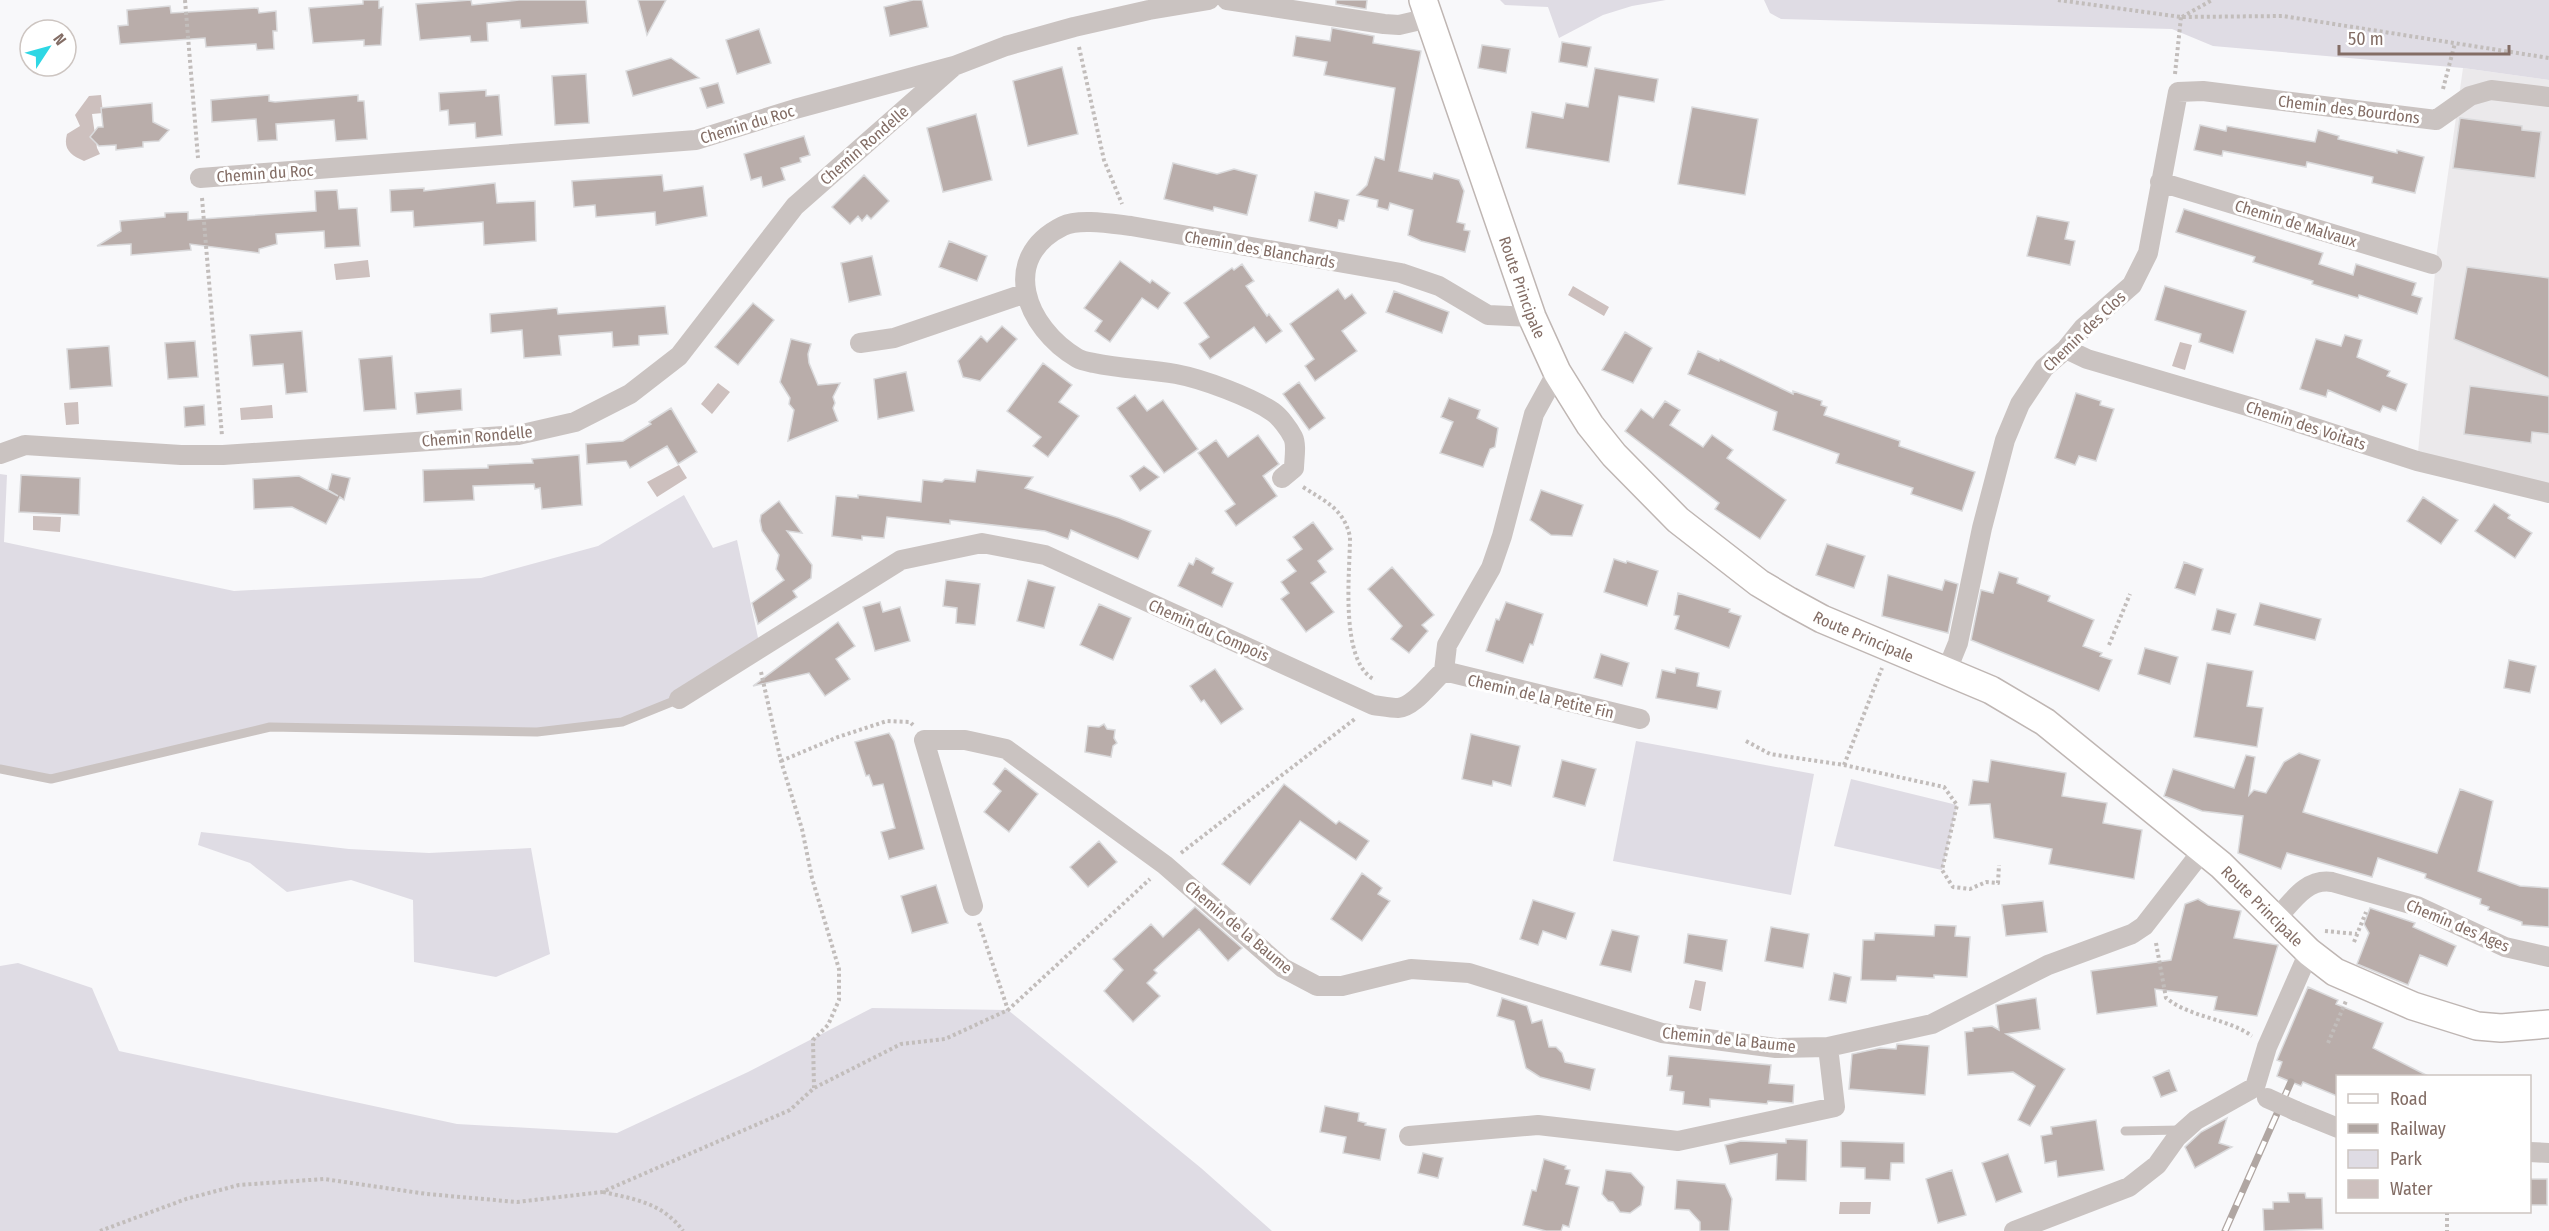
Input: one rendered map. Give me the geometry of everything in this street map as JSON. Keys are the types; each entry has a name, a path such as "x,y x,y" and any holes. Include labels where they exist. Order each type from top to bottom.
{"street":[{"name":"Chemin du Roc","path":"200,178 696,140 795,109 954,66 1006,46 1074,27 1149,10 1209,0"},
{"path":"1227,0 1384,24 1414,23 1426,9"},
{"name":"Route Principale","path":"1426,9 1532,316 1557,372 1590,425 1632,476 1678,520 1759,583 1822,619 1991,690 2045,722 2203,850 2276,919 2314,941 2335,972 2414,1006 2477,1026 2501,1028 2549,1024"},
{"name":"Chemin Rondelle","path":"0,454 25,445 181,455 223,455 518,435 575,422 630,394 679,356 795,206 954,66"},
{"name":"Chemin des Bourdons","path":"2178,92 2203,91 2436,120 2470,96 2491,90 2549,98"},
{"name":"Chemin des Clos","path":"1947,670 1966,645 1982,528 2005,440 2020,404 2043,368 2066,349 2083,328 2132,285 2148,253 2178,92"},
{"name":"Chemin de Malvaux","path":"2160,182 2432,264"},
{"name":"Chemin des Blanchards","path":"1288,473 1294,438 1275,413 1239,394 1177,374 1120,369 1078,360 1055,341 1032,313 1023,276 1029,257 1043,238 1065,224 1098,222 1131,226 1401,273 1439,286 1488,315 1532,316"},
{"path":"860,343 894,338 1026,293"},
{"name":"Chemin des Voitats","path":"2066,349 2087,359 2247,405 2417,461 2549,493"},
{"path":"1444,671 1448,645 1491,568 1502,536 1534,414 1557,372"},
{"name":"Chemin du Compois","path":"679,699 901,560 982,543 1045,555 1373,705 1400,708 1419,698 1428,685 1444,671"},
{"name":"Chemin de la Petite Fin","path":"1444,671 1640,719"},
{"path":"924,740 973,906"},
{"name":"Chemin de la Baume","path":"924,740 965,740 1006,749 1165,865 1283,968 1317,986 1342,986 1411,969 1469,973 1662,1033 1776,1048 1828,1047 1932,1024 2048,965 2132,934 2144,926 2203,850"},
{"name":"Chemin des Ages","path":"2276,919 2310,885 2318,881 2332,882 2417,906 2505,947 2549,957"},
{"path":"2261,1092 2267,1047 2314,941"},
{"path":"1409,1136 1538,1125 1678,1141 1835,1107 1828,1047"},
{"path":"2261,1092 2336,1128"},
{"path":"2014,1231 2129,1187 2157,1165 2184,1130 2196,1120 2261,1092"},
{"path":"2531,1152 2549,1153"}],"lane":[{"path":"0,769 51,779 270,727 537,732 622,722 679,699"},
{"path":"2125,1131 2184,1130"}],"path":[{"path":"185,0 223,455"},
{"path":"2058,0 2181,17 2283,16 2549,58"},
{"path":"2181,17 2212,0"},
{"path":"2179,48 2181,17"},
{"path":"1074,27 1104,160 1131,226"},
{"path":"2436,120 2455,43"},
{"path":"1288,473 1337,510 1347,522 1350,537 1350,633 1354,656 1368,677 1377,681"},
{"path":"2109,645 2130,594"},
{"path":"756,649 781,761 802,829 812,878 838,969 839,1000 828,1025 813,1040 814,1088"},
{"path":"1844,765 1884,665"},
{"path":"100,1231 186,1199 239,1185 324,1179 427,1194 517,1202 602,1192 790,1110 814,1088 901,1044 945,1039 1008,1010 1165,865 1373,705"},
{"path":"781,761 838,737 887,721 910,722 924,740"},
{"path":"1746,741 1770,753 1844,765 1944,787 1957,805 1942,870 1953,887 1970,889 1986,882 1998,883 1999,865"},
{"path":"973,906 1008,1010"},
{"path":"2354,942 2360,924"},
{"path":"2144,926 2154,933 2162,965 2166,998 2173,1004 2244,1030 2267,1047"},
{"path":"2314,941 2357,934"},
{"path":"2328,1044 2347,997"},
{"path":"602,1192 658,1207 667,1213 682,1231"},
{"path":"2447,1213 2447,1231"}],"shaded area":[{"path":"2463,68 2549,80 2549,485 2418,452 2437,251"}],"green space":[{"path":"1500,0 1666,0 1632,6 1603,15 1559,38 1548,7 1505,5"},
{"path":"1764,0 2549,0 2549,80 2463,68 2213,46 2172,29 1781,19 1770,13"},
{"path":"0,474 7,475 4,542 234,591 481,578 598,546 684,495 713,548 737,540 760,647 679,699 622,722 537,732 270,727 51,779 0,769"},
{"path":"1636,741 1814,774 1791,895 1613,861"},
{"path":"1851,779 1957,805 1942,870 1834,846"},
{"path":"201,832 349,849 429,853 531,848 550,954 496,977 414,962 413,900 351,880 287,892 250,863 198,845"},
{"path":"18,963 92,988 119,1051 457,1124 617,1133 748,1072 872,1008 1008,1010 1201,1168 1272,1231 0,1231 0,966"}],"water":[{"path":"101,95 103,113 92,114 100,154 84,161 67,148 67,134 80,126 75,115 89,96"},
{"path":"368,260 370,277 336,280 334,264"},
{"path":"1573,286 1609,307 1604,316 1568,295"},
{"path":"2180,342 2192,345 2185,370 2172,366"},
{"path":"718,383 730,392 712,414 701,404"},
{"path":"78,402 79,424 66,425 64,403"},
{"path":"272,405 273,418 241,420 240,408"},
{"path":"679,465 687,478 657,497 647,482"},
{"path":"33,516 61,517 60,532 33,530"},
{"path":"1695,980 1706,982 1701,1011 1689,1008"},
{"path":"1840,1202 1871,1202 1870,1214 1839,1214"}],"building":[{"path":"363,0 379,0 379,8 383,7 381,45 364,46 364,40 313,43 309,8 363,4"},
{"path":"471,0 472,5 519,0 586,0 588,23 521,28 520,20 487,23 488,41 471,42 470,36 420,40 416,4"},
{"path":"638,0 666,0 647,35"},
{"path":"922,0 928,27 890,36 884,7"},
{"path":"1336,0 1367,0 1366,9 1336,4"},
{"path":"170,6 171,13 258,8 259,13 276,11 277,31 273,31 274,49 257,50 256,44 206,47 205,38 120,44 118,26 128,25 127,10"},
{"path":"1332,28 1374,36 1373,43 1421,51 1399,171 1432,179 1434,173 1459,180 1464,191 1457,222 1465,224 1464,230 1470,231 1465,252 1421,241 1408,235 1413,210 1390,203 1388,210 1377,207 1378,200 1357,195 1367,185 1375,157 1384,160 1395,88 1324,75 1327,62 1293,56 1296,36 1330,41"},
{"path":"759,29 771,63 737,74 726,40"},
{"path":"1562,42 1591,47 1587,67 1559,62"},
{"path":"1482,45 1510,49 1506,73 1478,68"},
{"path":"671,58 699,78 633,96 626,71"},
{"path":"1062,67 1078,134 1028,146 1013,81"},
{"path":"1595,68 1658,79 1654,102 1619,96 1609,162 1526,148 1532,112 1563,118 1566,103 1588,107"},
{"path":"586,74 589,123 555,125 552,76"},
{"path":"718,83 724,103 707,108 700,88"},
{"path":"486,90 486,96 499,95 502,135 476,138 475,123 449,125 448,110 440,111 439,93"},
{"path":"269,95 269,101 275,102 358,95 358,101 364,101 367,139 336,141 334,120 276,124 277,140 258,141 256,119 212,122 211,100"},
{"path":"152,103 153,122 169,130 159,141 143,142 143,147 116,150 116,145 99,146 90,137 98,127 103,127 101,108"},
{"path":"1692,107 1758,119 1745,195 1678,184"},
{"path":"976,114 992,180 943,192 927,128"},
{"path":"2460,118 2522,126 2522,130 2541,132 2535,178 2453,168"},
{"path":"2200,125 2226,131 2227,126 2315,142 2318,130 2339,136 2338,139 2424,157 2415,193 2372,183 2373,177 2307,162 2306,167 2223,151 2222,156 2194,150"},
{"path":"804,136 810,155 800,158 801,162 781,168 785,180 763,187 761,177 751,180 744,154"},
{"path":"1173,163 1217,174 1234,169 1257,175 1247,215 1214,207 1213,211 1164,199"},
{"path":"662,175 664,191 703,186 707,216 656,225 655,212 596,217 595,205 574,207 572,181"},
{"path":"864,175 889,201 871,219 867,215 862,221 858,216 850,224 832,207"},
{"path":"495,183 497,203 535,201 536,241 484,245 483,222 414,227 413,211 391,212 390,190 424,188 424,191"},
{"path":"337,190 339,209 357,208 360,246 325,248 324,231 276,234 277,244 259,249 259,253 190,244 191,250 131,255 131,244 97,246 121,231 120,221 165,217 165,213 188,212 188,220 316,211 315,191"},
{"path":"1315,192 1349,200 1344,221 1339,220 1337,228 1309,221"},
{"path":"2184,209 2323,253 2319,264 2353,275 2356,264 2416,283 2412,295 2422,298 2417,314 2359,295 2358,298 2312,284 2313,281 2253,262 2255,257 2176,232"},
{"path":"2037,216 2069,222 2065,239 2075,241 2070,265 2027,256"},
{"path":"949,241 987,256 977,281 939,267"},
{"path":"872,256 881,295 849,302 841,263"},
{"path":"1120,261 1150,283 1152,280 1170,293 1158,309 1142,298 1110,342 1095,331 1102,321 1084,308"},
{"path":"1242,264 1254,281 1246,286 1267,316 1269,314 1282,331 1266,343 1254,327 1210,359 1199,344 1209,337 1184,303 1232,268 1234,270"},
{"path":"2467,267 2549,278 2549,378 2454,339"},
{"path":"2165,286 2246,311 2233,353 2199,342 2201,334 2155,320"},
{"path":"1338,289 1345,299 1352,294 1366,313 1342,331 1357,351 1315,381 1305,366 1314,359 1290,324"},
{"path":"1394,291 1449,312 1442,333 1386,312"},
{"path":"753,303 774,320 738,365 715,347"},
{"path":"665,306 668,334 639,336 639,345 613,347 612,332 559,336 561,355 524,358 522,330 491,333 490,314 557,308 558,314"},
{"path":"1002,326 1017,339 980,381 963,377 958,361 981,336 987,342"},
{"path":"302,331 307,392 286,394 283,364 253,366 250,335"},
{"path":"1625,332 1652,348 1633,383 1602,370"},
{"path":"2345,335 2362,340 2357,357 2390,371 2387,376 2407,384 2396,411 2383,406 2380,412 2328,390 2326,397 2300,389 2316,339 2341,346"},
{"path":"791,339 811,344 808,354 809,363 818,385 840,383 833,397 835,403 833,408 838,421 788,441 794,410 780,382"},
{"path":"195,341 198,377 168,379 165,343"},
{"path":"109,346 112,386 70,389 67,349"},
{"path":"1698,351 1793,394 1793,391 1822,401 1821,405 1827,407 1824,415 1900,441 1899,446 1975,472 1962,511 1911,494 1913,488 1836,463 1839,454 1773,430 1777,412 1688,374"},
{"path":"392,356 396,409 364,411 359,359"},
{"path":"1043,363 1072,385 1059,402 1079,416 1048,457 1033,446 1041,437 1007,411"},
{"path":"906,372 914,411 878,419 874,379"},
{"path":"1299,382 1325,418 1309,430 1283,394"},
{"path":"2470,386 2549,396 2549,434 2532,432 2531,443 2464,434"},
{"path":"461,389 462,410 417,414 415,393"},
{"path":"2076,393 2101,401 2100,405 2114,409 2096,461 2079,456 2075,465 2055,458"},
{"path":"1135,395 1147,411 1163,400 1198,449 1164,473 1117,408"},
{"path":"1449,398 1480,410 1477,418 1498,428 1495,447 1490,449 1483,467 1440,453 1453,422 1441,417"},
{"path":"1665,401 1680,410 1670,425 1703,447 1712,435 1733,450 1727,458 1786,500 1760,539 1715,509 1719,503 1625,431 1641,409 1653,418"},
{"path":"204,405 205,425 185,427 184,407"},
{"path":"671,408 697,452 678,464 667,446 630,468 626,461 587,464 586,444 623,441 651,424 649,422"},
{"path":"1258,435 1279,464 1263,476 1277,496 1236,526 1225,511 1235,504 1198,453 1216,440 1228,457"},
{"path":"579,455 582,505 542,509 540,488 535,489 534,484 473,486 474,500 424,502 423,470 488,468 488,465 533,463 532,459"},
{"path":"1144,466 1159,477 1140,491 1130,476"},
{"path":"977,470 1033,477 1025,488 1119,518 1151,531 1138,559 1071,530 1068,539 1045,531 950,520 950,524 887,517 884,538 862,536 862,540 832,536 836,496 858,498 858,495 921,502 923,480 942,482 945,479 975,482"},
{"path":"332,474 350,478 344,500 340,497 326,524 292,507 254,509 253,479 299,476 338,496 328,490"},
{"path":"21,475 80,478 79,515 19,512"},
{"path":"1541,490 1583,505 1572,536 1551,535 1530,520"},
{"path":"2423,497 2458,520 2441,544 2407,521"},
{"path":"779,501 802,533 787,531 812,565 811,578 793,591 797,597 758,624 752,603 784,580 776,569 779,555 762,531 760,521 761,515"},
{"path":"2494,504 2510,515 2508,518 2532,533 2515,558 2475,531"},
{"path":"1313,522 1333,549 1318,561 1326,572 1311,583 1334,612 1306,632 1281,599 1289,593 1281,582 1296,571 1287,560 1302,549 1293,537"},
{"path":"1827,544 1865,556 1854,588 1816,575"},
{"path":"1196,558 1214,568 1212,573 1233,583 1222,607 1178,586 1189,563 1193,565"},
{"path":"1614,559 1658,571 1647,606 1604,592"},
{"path":"2184,562 2203,569 2195,595 2175,588"},
{"path":"1392,567 1434,615 1422,625 1428,631 1409,653 1391,639 1402,626 1368,589"},
{"path":"1999,572 2018,578 2017,583 2050,596 2048,601 2094,620 2083,646 2102,653 2100,656 2112,660 2099,691 1971,640 1981,590 1993,593"},
{"path":"1888,575 1942,590 1945,580 1958,584 1948,633 1882,616"},
{"path":"946,580 980,584 975,625 956,623 957,608 943,606"},
{"path":"1028,580 1055,587 1044,628 1017,621"},
{"path":"1678,593 1730,609 1729,612 1741,616 1729,648 1675,629 1679,616 1674,615"},
{"path":"880,602 883,612 900,607 910,641 875,651 863,607"},
{"path":"1506,602 1543,614 1533,645 1530,644 1523,663 1486,651 1496,619 1499,620"},
{"path":"2260,603 2321,619 2315,640 2254,625"},
{"path":"1099,604 1131,618 1113,660 1080,645"},
{"path":"2217,609 2236,614 2230,634 2212,630"},
{"path":"838,622 855,646 836,659 850,679 825,696 809,673 753,686"},
{"path":"2145,648 2178,657 2170,684 2138,674"},
{"path":"1601,654 1629,663 1622,686 1594,678"},
{"path":"2509,660 2536,666 2530,693 2504,688"},
{"path":"2207,663 2253,671 2247,706 2263,708 2257,747 2194,737"},
{"path":"1676,668 1699,673 1697,686 1721,691 1717,709 1656,698 1662,670 1675,673"},
{"path":"1215,669 1243,709 1221,724 1204,700 1201,702 1190,686"},
{"path":"1104,724 1107,729 1115,730 1114,738 1117,743 1113,746 1111,757 1085,752 1088,726 1099,727"},
{"path":"889,733 894,741 924,849 889,859 881,832 895,828 883,784 873,786 869,775 866,776 855,742"},
{"path":"1471,734 1520,746 1511,786 1493,781 1492,786 1462,779"},
{"path":"2299,753 2320,760 2303,812 2437,853 2460,789 2493,801 2478,871 2520,886 2549,888 2549,927 2522,925 2522,922 2488,910 2489,907 2480,904 2481,899 2425,878 2426,874 2378,858 2372,877 2287,853 2281,869 2238,853 2243,816 2202,811 2164,796 2173,769 2234,788 2246,755 2255,757 2249,795 2254,790 2266,793 2284,762"},
{"path":"1562,760 1596,769 1585,806 1553,797"},
{"path":"1991,760 2066,773 2062,796 2107,803 2103,823 2142,830 2134,879 2049,864 2052,849 1994,838 1990,804 1969,805 1973,780 1988,782"},
{"path":"1005,768 1038,794 1009,832 984,812 1001,791 993,784"},
{"path":"1284,784 1336,824 1339,821 1369,841 1356,860 1300,821 1250,885 1222,864"},
{"path":"1099,841 1117,862 1088,887 1070,867"},
{"path":"1362,873 1382,888 1378,894 1390,901 1362,941 1331,919"},
{"path":"936,885 948,923 912,933 901,896"},
{"path":"2198,899 2208,905 2241,911 2234,938 2278,945 2257,1016 2214,1010 2217,997 2155,989 2157,1006 2097,1014 2091,971 2171,960 2185,904"},
{"path":"1533,900 1575,913 1566,939 1543,931 1538,945 1520,939"},
{"path":"2043,901 2047,932 2006,936 2002,905"},
{"path":"1195,907 1242,948 1228,961 1199,929 1154,970 1157,973 1147,983 1160,996 1133,1022 1104,991 1123,970 1113,959 1151,924 1163,937"},
{"path":"2370,908 2415,923 2413,927 2456,946 2447,966 2420,955 2408,985 2357,964 2369,933 2364,924"},
{"path":"1935,925 1956,926 1955,936 1970,937 1967,977 1897,976 1896,981 1861,980 1863,940 1874,940 1875,933 1934,936"},
{"path":"1771,927 1809,934 1803,968 1765,961"},
{"path":"1612,930 1639,936 1631,972 1600,965"},
{"path":"1688,934 1727,940 1722,971 1684,963"},
{"path":"1834,973 1851,977 1846,1003 1829,1000"},
{"path":"2308,987 2338,1000 2336,1004 2383,1023 2373,1048 2426,1075 2336,1075 2336,1096 2303,1082 2301,1086 2277,1076 2282,1062 2277,1060"},
{"path":"1502,998 1527,1006 1532,1023 1542,1020 1549,1047 1556,1047 1562,1053 1565,1062 1595,1069 1590,1090 1540,1077 1526,1068 1514,1021 1497,1016"},
{"path":"2036,998 2040,1029 2006,1034 2065,1069 2030,1126 2018,1120 2035,1086 2013,1072 1968,1075 1965,1032 1973,1031 1973,1028 1992,1026 1999,1030 1996,1005"},
{"path":"1897,1044 1929,1046 1925,1095 1849,1089 1852,1054 1880,1048 1896,1049"},
{"path":"1669,1056 1771,1065 1769,1083 1794,1085 1793,1103 1768,1101 1767,1104 1710,1099 1710,1107 1683,1104 1684,1092 1670,1090 1672,1076 1667,1076"},
{"path":"2169,1070 2177,1091 2161,1097 2153,1077"},
{"path":"1325,1106 1359,1113 1358,1121 1366,1123 1365,1125 1386,1129 1380,1160 1343,1153 1346,1137 1320,1132"},
{"path":"2227,1118 2219,1143 2232,1147 2195,1168 2185,1147 2201,1132"},
{"path":"2096,1120 2104,1170 2058,1177 2056,1161 2045,1163 2041,1136 2052,1134 2051,1127"},
{"path":"1786,1139 1807,1140 1806,1181 1776,1180 1777,1154 1730,1164 1725,1145 1741,1141 1786,1143"},
{"path":"1841,1141 1904,1143 1904,1163 1891,1163 1890,1180 1865,1179 1865,1168 1841,1167"},
{"path":"1423,1153 1443,1158 1438,1178 1418,1173"},
{"path":"2008,1154 2022,1192 1996,1202 1982,1163"},
{"path":"1544,1159 1566,1166 1565,1169 1570,1170 1566,1184 1579,1187 1569,1227 1563,1225 1561,1231 1546,1231 1523,1225 1532,1190 1536,1191"},
{"path":"1606,1170 1631,1173 1644,1187 1641,1205 1630,1213 1620,1212 1613,1202 1608,1201 1602,1194"},
{"path":"1952,1170 1966,1215 1938,1223 1926,1179"},
{"path":"2531,1179 2547,1179 2547,1205 2531,1205"},
{"path":"1677,1180 1725,1184 1732,1199 1729,1231 1700,1231 1700,1222 1689,1210 1675,1209"},
{"path":"2288,1193 2305,1193 2306,1198 2322,1198 2323,1229 2264,1231 2263,1209 2273,1209 2273,1202 2289,1202"}],"railway":[{"path":"2225,1231 2291,1082"}]}
